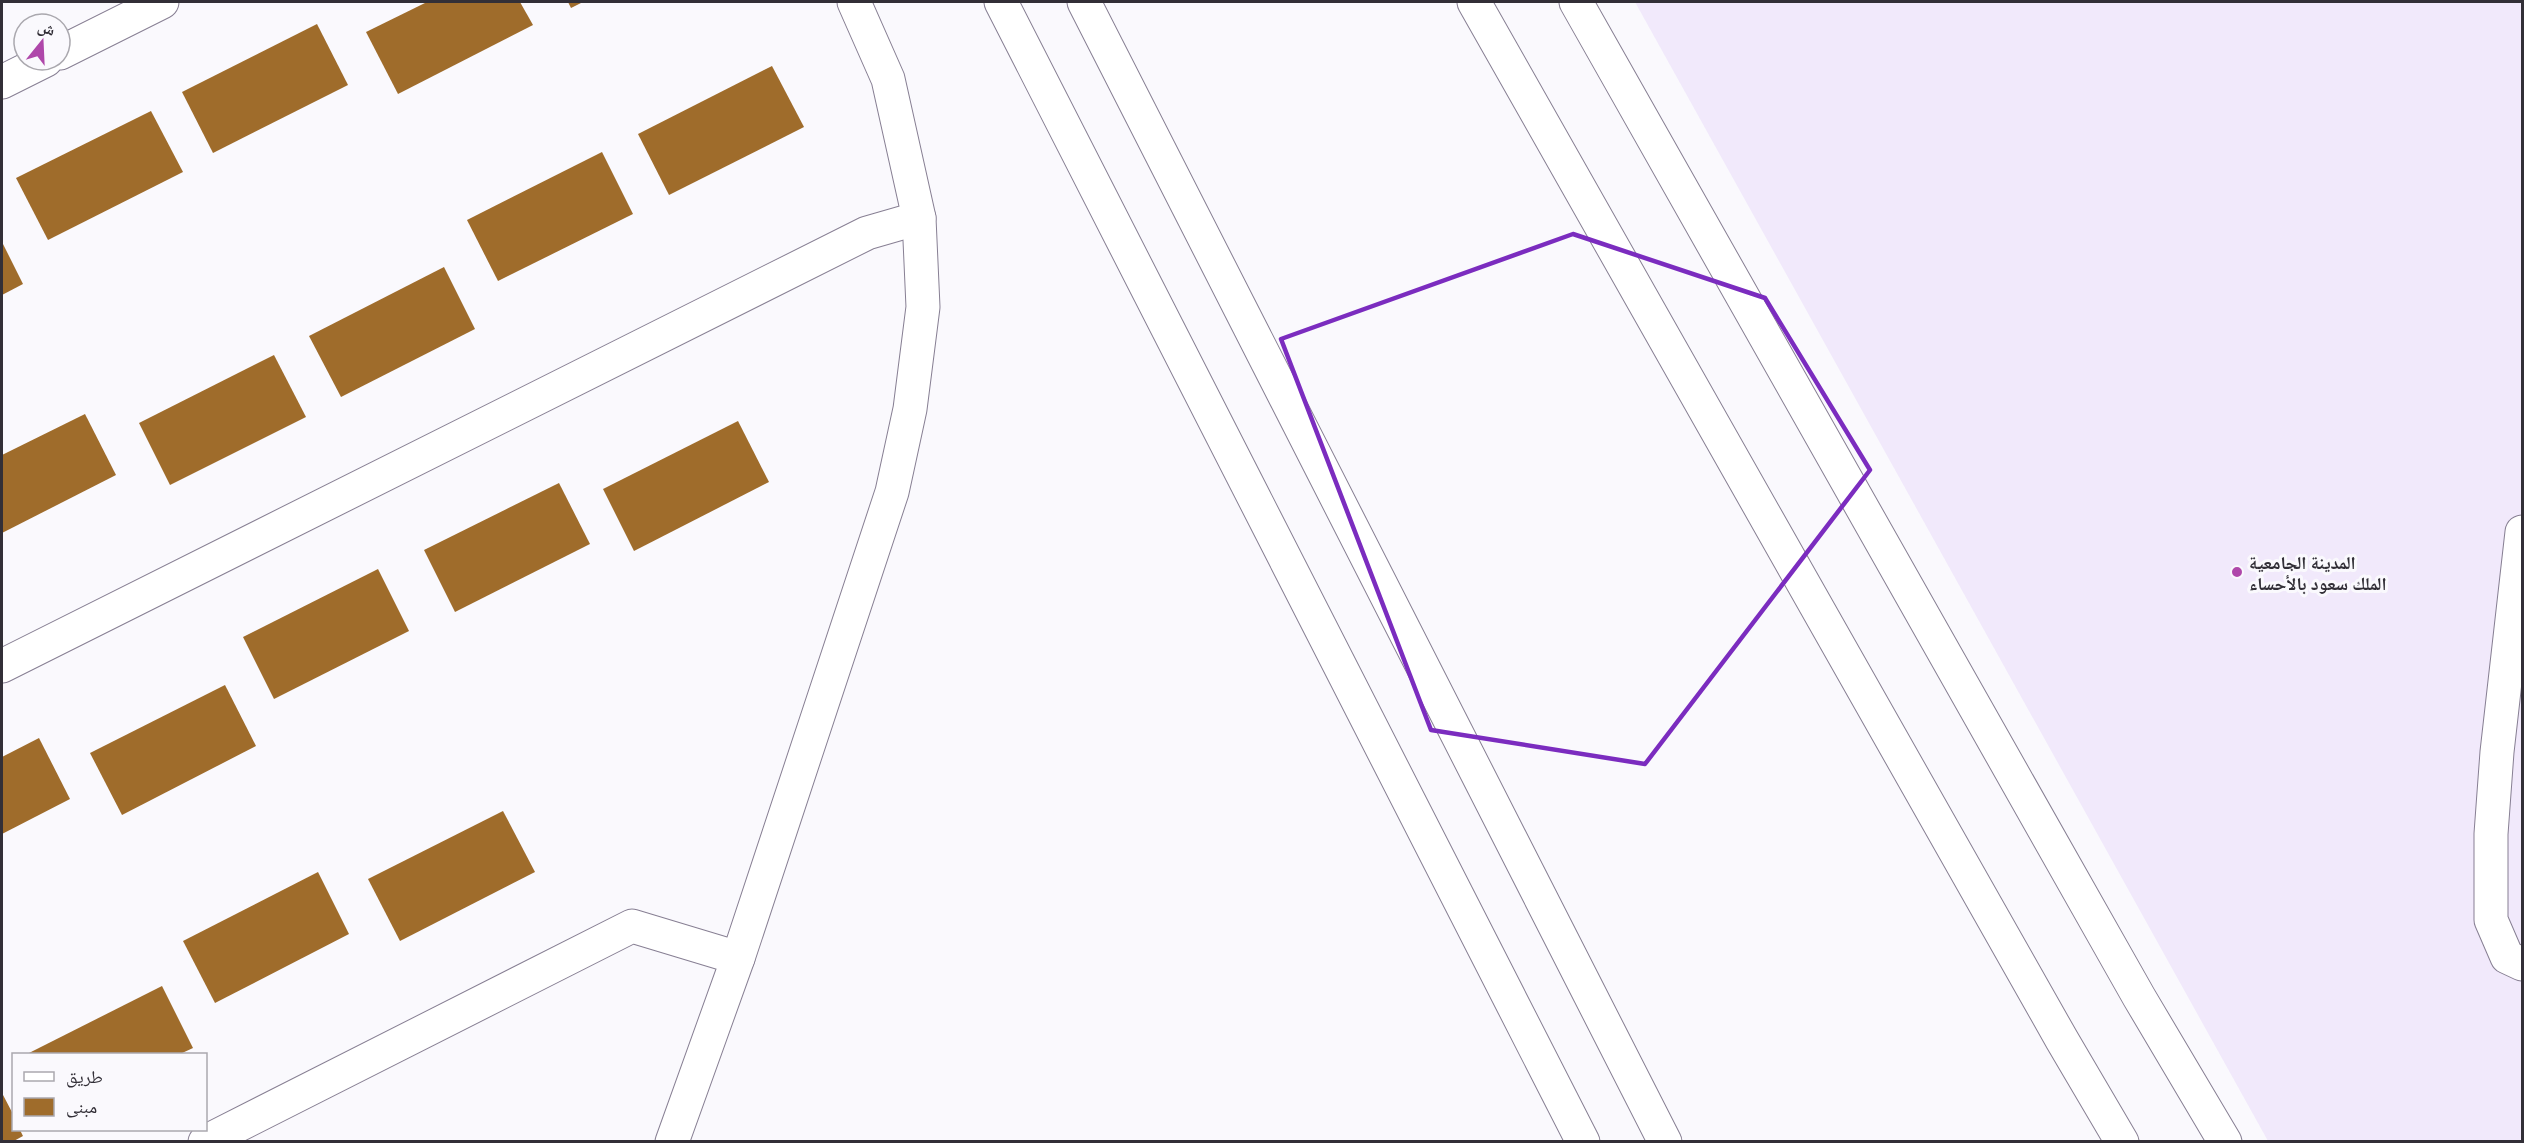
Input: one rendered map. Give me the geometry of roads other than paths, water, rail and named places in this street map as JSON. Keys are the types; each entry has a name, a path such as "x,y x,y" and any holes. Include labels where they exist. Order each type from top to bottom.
{"main road":[{"path":"72,47 162,2"},
{"path":"672,1142 738,958 892,492 910,409 923,307 919,218 888,78 854,2"},
{"path":"1001,2 1583,1142"},
{"path":"1084,2 1665,1142"},
{"path":"1474,2 2056,1030 2122,1142"},
{"path":"1576,2 2127,976 2225,1142"},
{"path":"2,82 22,72"},
{"path":"2,666 867,232 919,218"},
{"path":"2523,532 2497,752 2491,866 2491,920 2507,957 2523,964"},
{"path":"204,1142 632,926 738,958"}],"place":[{"name":"المدينة الجامعية الملك سعود بالأحساء","path":"2237,572"}]}
